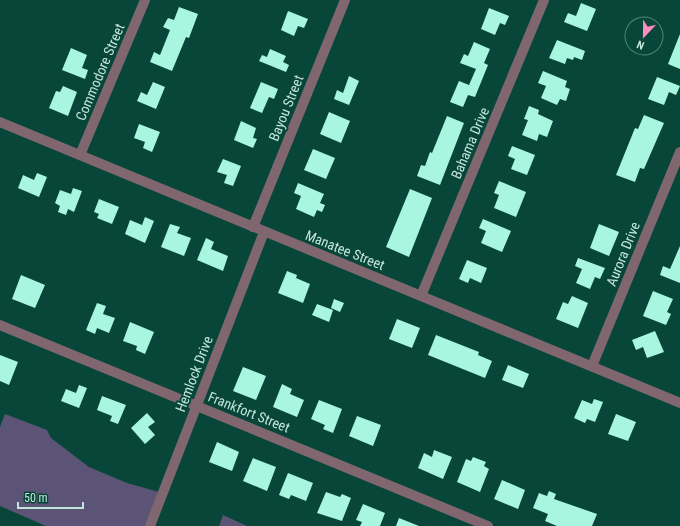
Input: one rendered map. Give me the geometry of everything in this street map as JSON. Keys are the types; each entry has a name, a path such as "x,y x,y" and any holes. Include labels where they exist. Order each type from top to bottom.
{"street":[{"name":"Commodore Street","path":"80,155 145,0"},
{"name":"Bayou Street","path":"252,227 345,0"},
{"name":"Bahama Drive","path":"421,296 544,0"},
{"name":"Manatee Street","path":"0,122 680,403"},
{"name":"Aurora Drive","path":"592,366 680,152"},
{"name":"Hemlock Drive","path":"150,526 264,232"},
{"name":"Frankfort Street","path":"0,325 488,526"}],"shaded area":[{"path":"5,414 47,430 51,438 89,467 127,483 159,492 145,526 46,526 0,506 0,427"},
{"path":"223,515 247,526 219,526"}],"building":[{"path":"581,3 596,9 587,31 564,22 568,13 576,16"},
{"path":"179,7 198,14 189,38 186,37 172,71 150,62 154,52 160,55 170,30 163,27 168,18 174,20"},
{"path":"489,8 509,16 505,25 500,23 495,35 481,29"},
{"path":"288,11 308,19 304,28 298,26 294,36 281,30"},
{"path":"680,34 680,69 668,64"},
{"path":"557,40 585,51 582,60 574,57 573,60 567,58 565,64 549,58"},
{"path":"474,42 490,49 484,63 488,65 475,97 468,95 463,107 450,102 459,81 469,85 476,69 460,63 464,54 468,56"},
{"path":"71,48 87,55 82,68 88,70 85,79 62,70"},
{"path":"270,49 286,56 283,62 289,65 286,72 259,61 262,55 267,57"},
{"path":"543,71 567,81 565,87 570,89 566,101 560,99 557,105 541,98 546,86 538,83"},
{"path":"349,76 359,81 349,105 334,99 337,90 343,93"},
{"path":"657,77 680,86 676,95 669,92 664,105 648,99"},
{"path":"153,82 165,87 156,109 137,101 141,92 147,95"},
{"path":"261,82 278,89 274,99 269,97 262,113 250,108"},
{"path":"63,86 77,92 68,116 49,108 56,91 60,92"},
{"path":"529,106 539,110 538,114 553,121 547,137 539,134 537,141 522,135 528,120 524,119"},
{"path":"329,112 350,121 341,143 320,134"},
{"path":"644,115 664,123 644,169 640,168 635,182 616,175 635,128 638,129"},
{"path":"447,116 464,123 440,185 417,176 421,165 425,166 430,152 432,153"},
{"path":"241,121 256,128 253,138 257,139 253,148 234,140"},
{"path":"139,124 160,132 152,152 143,148 145,142 134,138"},
{"path":"512,146 535,155 527,175 511,169 515,159 508,156"},
{"path":"313,149 335,158 326,179 304,170"},
{"path":"223,159 241,166 233,186 224,183 227,175 217,172"},
{"path":"37,173 47,177 39,197 18,188 23,175 34,180"},
{"path":"499,181 526,192 516,217 494,208 499,195 494,193"},
{"path":"298,183 324,194 320,203 325,205 322,212 317,210 314,217 296,209 301,196 294,193"},
{"path":"73,188 82,191 74,212 68,209 66,215 58,212 60,206 55,203 60,190 71,194"},
{"path":"410,189 432,198 409,257 386,247"},
{"path":"99,199 119,207 112,224 97,218 99,214 94,212"},
{"path":"145,217 154,221 145,243 125,234 130,220 142,225"},
{"path":"483,219 511,231 502,252 481,243 486,231 479,228"},
{"path":"170,224 180,227 177,233 191,238 184,256 161,247"},
{"path":"599,224 619,232 609,256 590,248"},
{"path":"206,238 214,242 211,249 228,256 223,271 197,260"},
{"path":"680,246 680,283 660,275 663,266 670,269"},
{"path":"578,258 605,268 600,279 595,277 590,289 576,283 582,269 575,266"},
{"path":"467,260 487,268 481,283 470,278 468,283 459,279"},
{"path":"287,271 297,275 296,278 310,284 303,303 278,293"},
{"path":"21,275 45,285 35,308 12,299"},
{"path":"653,291 673,299 667,312 671,314 666,325 643,316"},
{"path":"572,296 588,303 578,328 556,319 563,302 568,304"},
{"path":"334,299 344,303 340,312 331,308"},
{"path":"97,303 106,306 103,314 115,318 109,333 97,328 95,334 86,330"},
{"path":"317,304 333,310 329,322 312,315"},
{"path":"397,319 420,328 412,348 389,339"},
{"path":"130,322 154,332 145,354 136,350 137,346 123,341"},
{"path":"655,331 664,352 647,358 643,347 636,350 632,340"},
{"path":"436,335 479,352 478,355 492,361 485,378 428,355"},
{"path":"0,355 18,362 9,385 0,381"},
{"path":"508,365 529,374 523,388 502,380"},
{"path":"243,367 266,376 256,400 233,391"},
{"path":"282,384 292,389 290,394 304,400 297,417 273,407"},
{"path":"79,385 87,388 79,408 61,401 66,389 76,393"},
{"path":"102,396 126,405 118,424 110,421 112,416 97,410"},
{"path":"594,399 603,402 595,422 587,419 585,423 574,418 582,400 592,404"},
{"path":"319,400 342,409 333,433 323,429 325,425 311,419"},
{"path":"147,413 155,422 148,427 155,435 145,444 131,428"},
{"path":"616,414 636,422 628,441 608,434"},
{"path":"357,416 381,425 373,446 349,436"},
{"path":"217,442 239,452 232,471 209,462"},
{"path":"434,450 452,457 443,479 418,468 424,453 432,457"},
{"path":"473,457 486,462 484,466 489,469 480,492 457,482 466,459 471,461"},
{"path":"253,458 276,467 267,491 243,481"},
{"path":"288,473 313,483 306,501 291,495 289,499 279,495"},
{"path":"502,480 525,490 518,509 494,499"},
{"path":"549,491 556,494 554,499 597,514 592,526 557,526 545,521 548,514 533,508 539,493 547,496"},
{"path":"326,492 340,497 342,494 351,498 342,521 317,513"},
{"path":"363,504 385,513 380,526 360,526 362,522 356,520"},
{"path":"399,518 419,526 396,526"}]}
